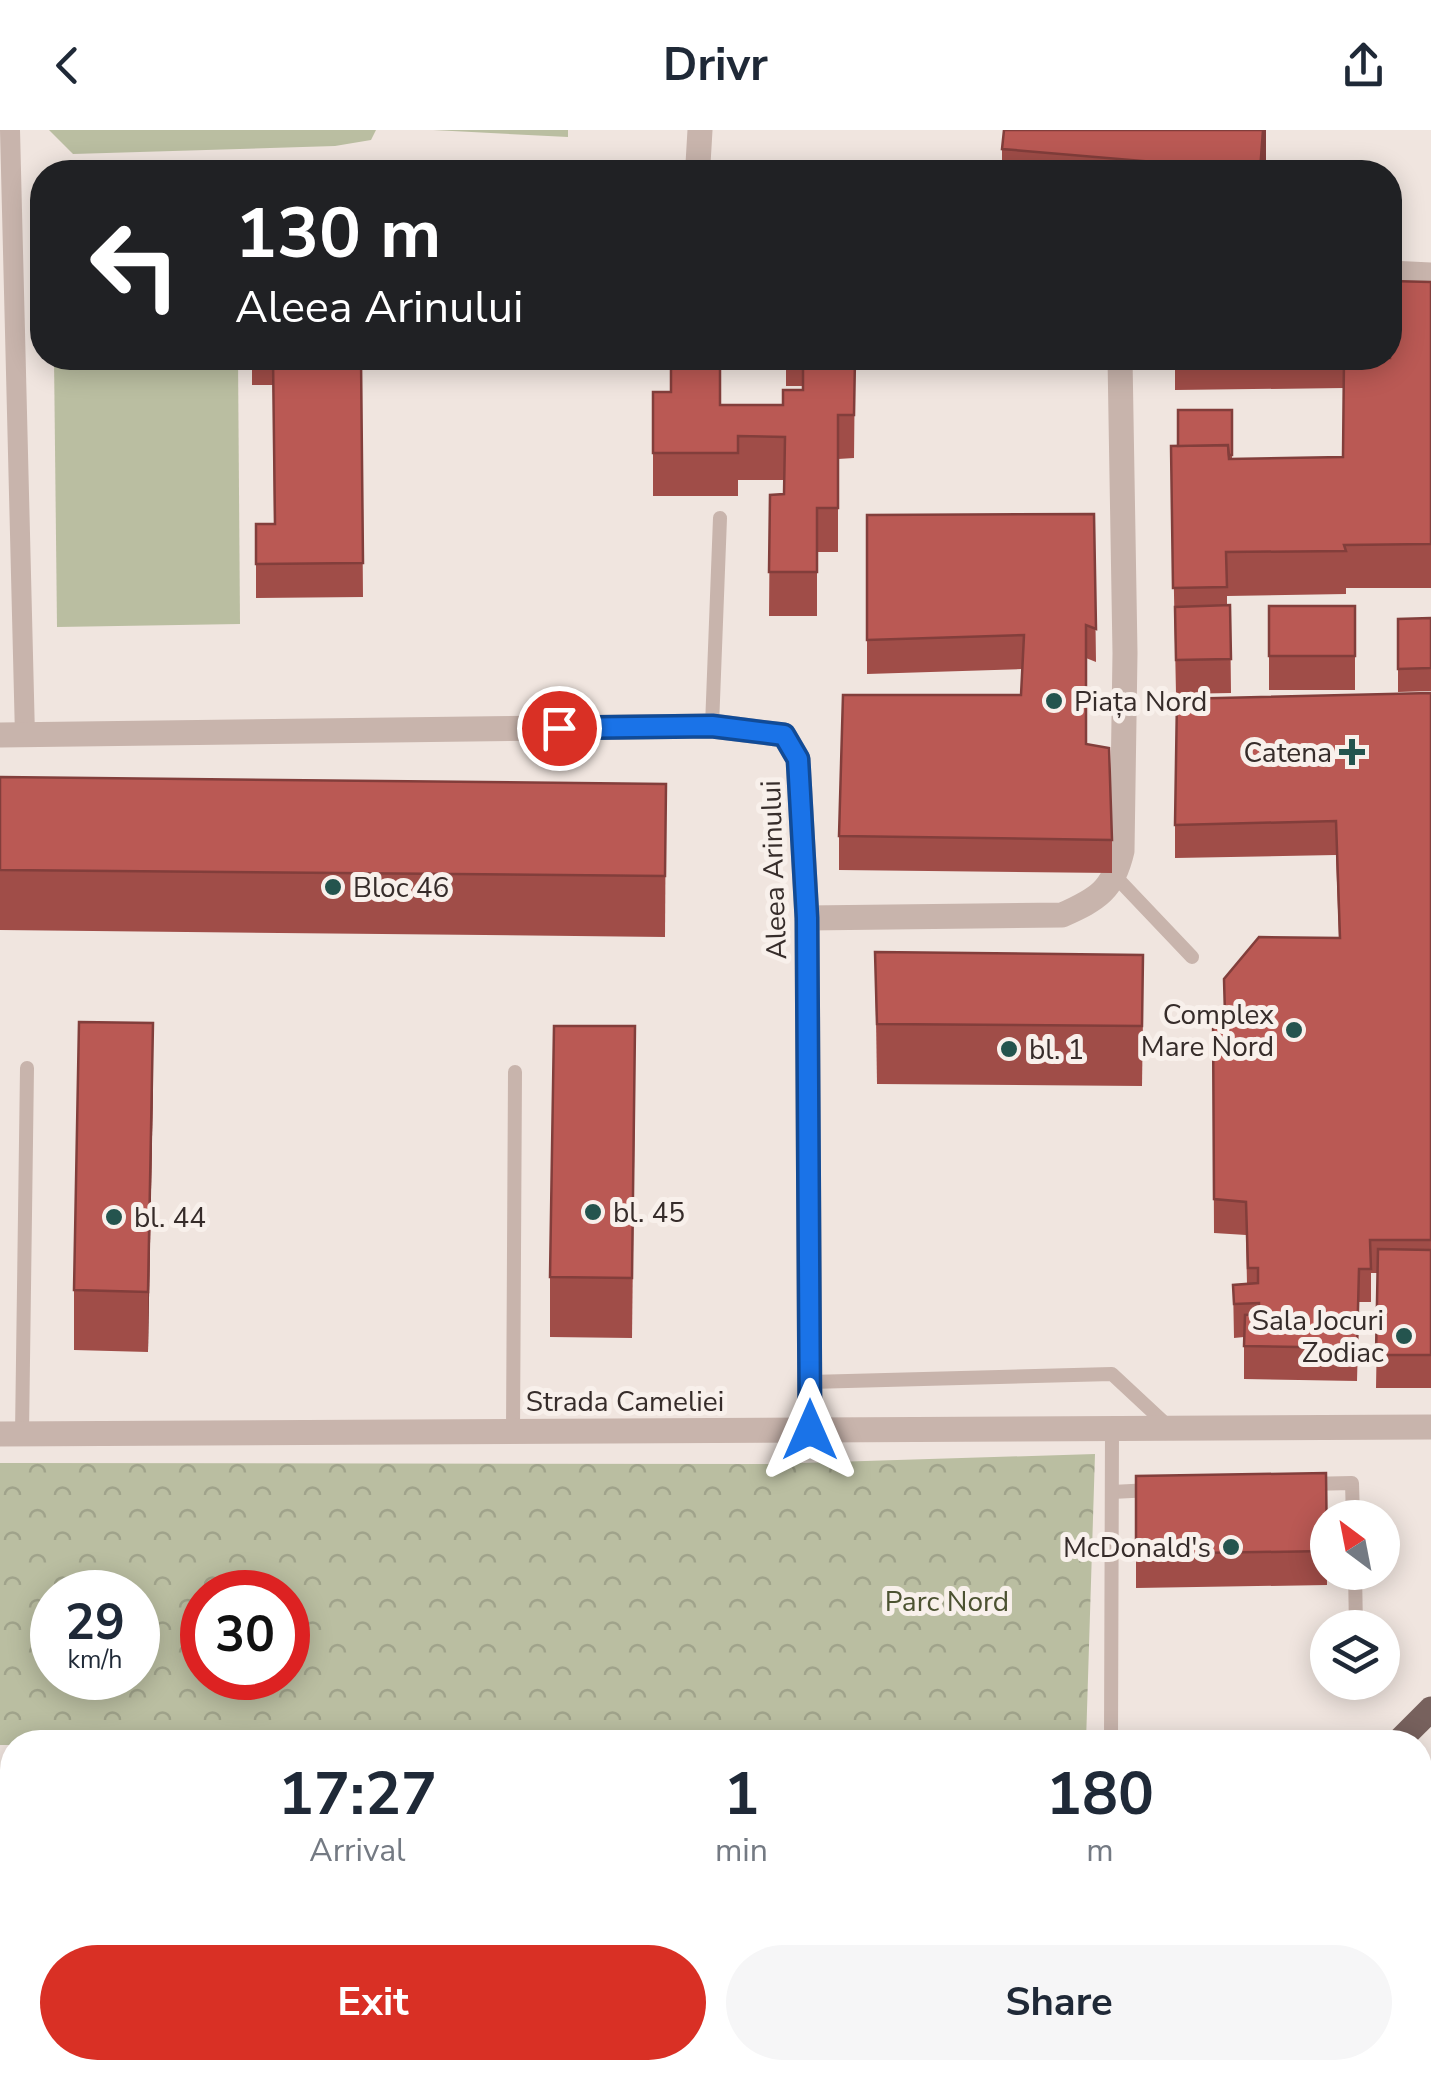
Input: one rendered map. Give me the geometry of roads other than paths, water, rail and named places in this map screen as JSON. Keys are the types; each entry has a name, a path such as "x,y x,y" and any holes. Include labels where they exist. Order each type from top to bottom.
{"main road":[{"path":"1410,1730 1431,1709"}],"street":[{"path":"10,130 12,736"},
{"path":"698,160 700,130"},
{"path":"1402,274 1431,276"},
{"path":"807,918 1062,915 1093,901 1116,878 1122,851 1125,652 1120,370"},
{"name":"Aleea Arinului","path":"12,736 712,726 784,735 798,759 807,918 810,1430"},
{"name":"Strada Cameliei","path":"11,1434 1431,1427"}],"lane":[{"path":"712,726 720,518"},
{"path":"1116,878 1192,958"},
{"path":"11,1434 27,1068"},
{"path":"513,1432 515,1072"},
{"path":"810,1382 1112,1374 1171,1428"},
{"path":"1111,1730 1112,1428"},
{"path":"1296,1485 1352,1483 1352,1500"},
{"path":"1112,1492 1167,1490"}],"place":[{"name":"Piața Nord","path":"1054,701"},
{"name":"Catena","path":"1352,752"},
{"name":"Bloc 46","path":"333,887"},
{"name":"Complex Mare Nord","path":"1294,1030"},
{"name":"bl. 1","path":"1009,1049"},
{"name":"bl. 45","path":"593,1212"},
{"name":"bl. 44","path":"114,1217"},
{"name":"Sala Jocuri Zodiac","path":"1404,1336"},
{"name":"McDonald's","path":"1231,1547"}],"park label":[{"name":"Parc Nord","path":"947,1601"}]}
